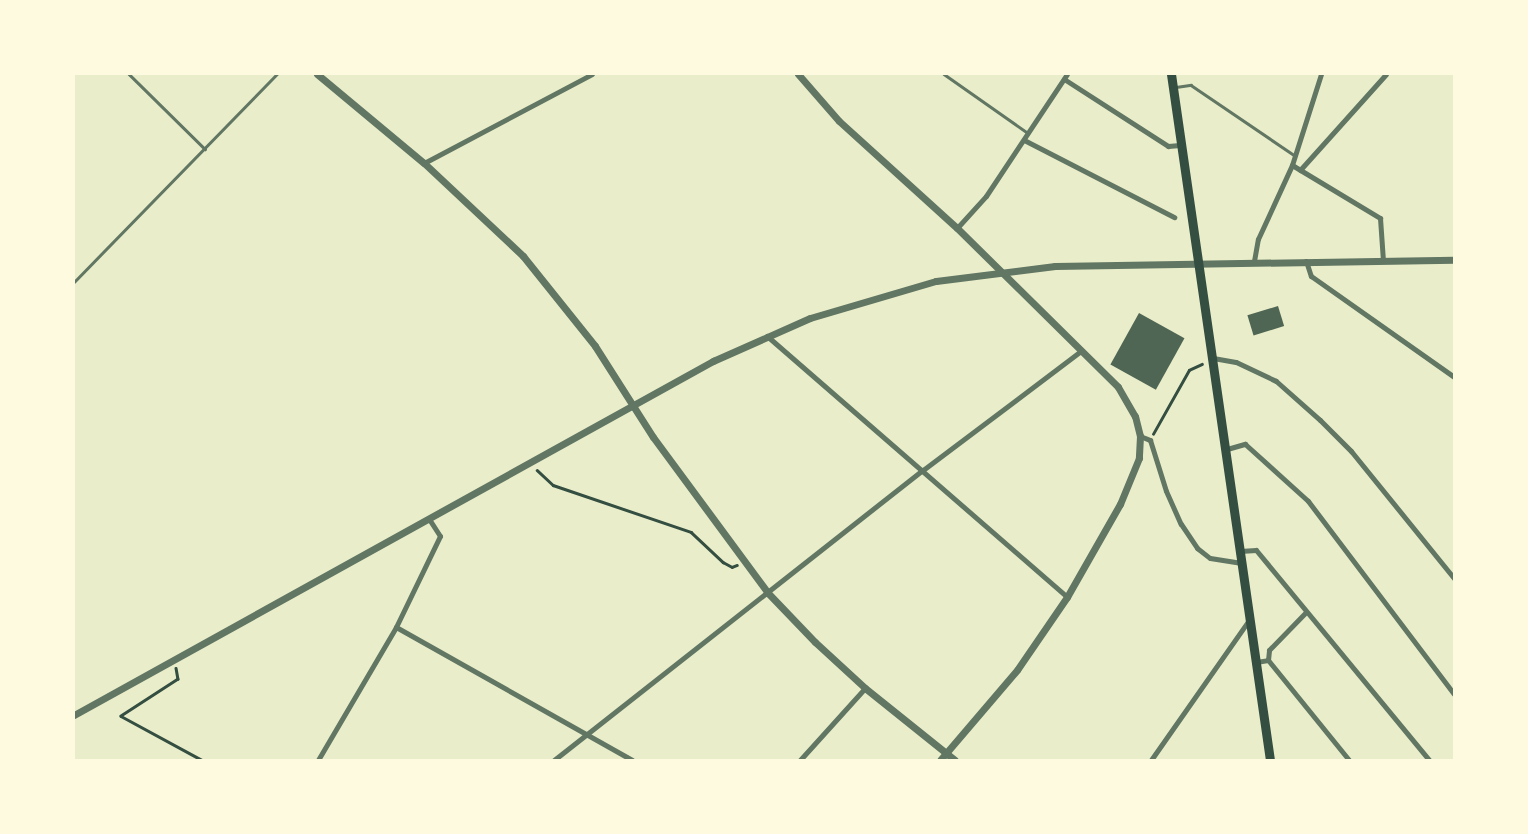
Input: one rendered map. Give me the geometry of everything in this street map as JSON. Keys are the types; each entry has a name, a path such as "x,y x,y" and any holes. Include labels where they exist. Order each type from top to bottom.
{"main road":[{"path":"1171,74 1270,761"}],"street":[{"path":"317,74 424,163 523,256 594,346 768,593 815,642 865,688 955,761"},
{"path":"424,163 592,74"},
{"path":"798,74 839,121 957,228 1118,387 1135,416 1140,436 1139,458 1120,504 1067,597 1017,670 940,761"},
{"path":"1254,261 1258,239 1292,165 1321,74"},
{"path":"1300,170 1386,74"},
{"path":"957,228 986,196 1066,76 1168,146 1180,145"},
{"path":"1024,140 1174,216"},
{"path":"1292,165 1380,218 1383,261"},
{"path":"74,715 633,405 767,336 862,301 936,281 1078,264 1454,260"},
{"path":"1306,261 1311,276 1454,377"},
{"path":"767,336 1067,597"},
{"path":"554,761 923,470 1081,351"},
{"path":"1213,358 1236,362 1276,381 1320,420 1351,451 1454,578"},
{"path":"1140,436 1150,440 1166,491 1197,548 1210,558 1242,563"},
{"path":"1227,449 1245,444 1308,500 1454,694"},
{"path":"318,761 396,627 440,536 429,519"},
{"path":"1240,551 1256,550 1429,761"},
{"path":"1305,613 1269,650 1268,660 1349,761"},
{"path":"1151,761 1249,619"},
{"path":"396,627 632,761"},
{"path":"1256,662 1268,660"},
{"path":"800,761 865,688"}],"lane":[{"path":"129,74 205,149"},
{"path":"74,282 277,74"},
{"path":"944,74 1028,133"},
{"path":"1173,88 1191,85 1295,156"}],"path":[{"path":"1150,440 1188,370 1213,358"},
{"path":"529,463 553,485 691,531 732,567 744,562"},
{"path":"176,659 178,679 121,716 202,761"}],"building":[{"path":"1278,306 1284,326 1254,335 1247,315"},
{"path":"1139,313 1184,338 1156,390 1110,365"}]}
